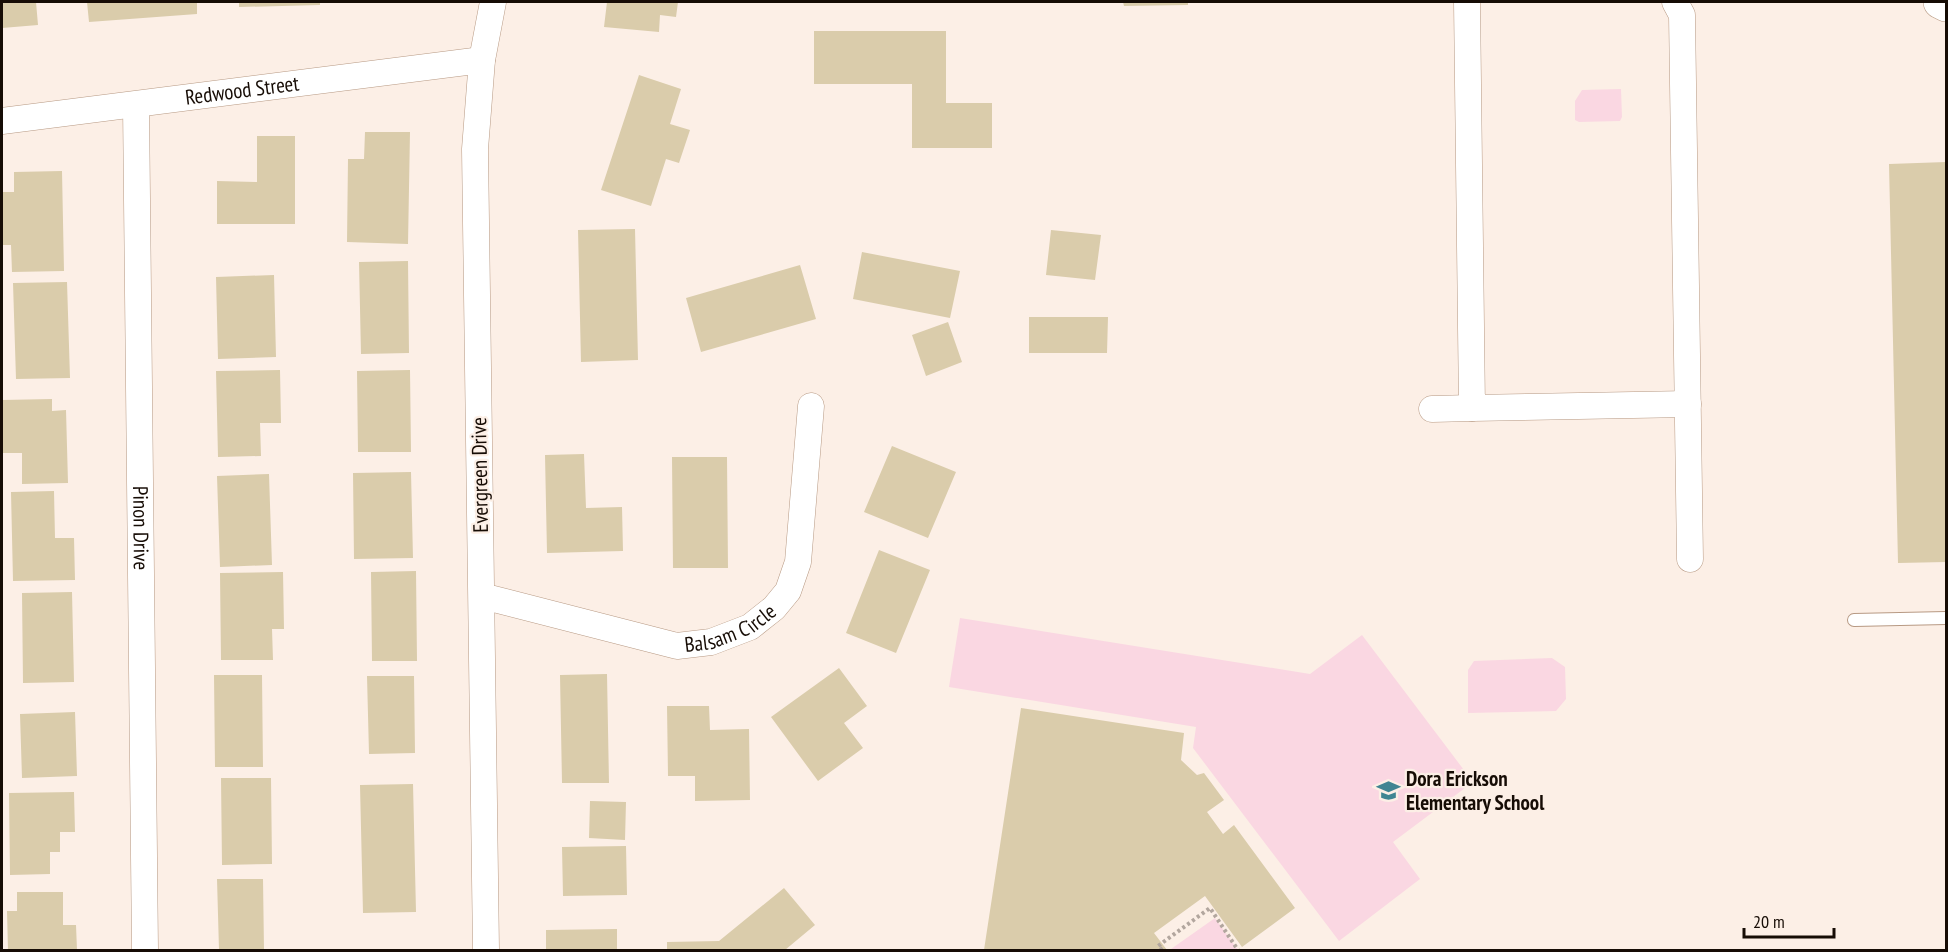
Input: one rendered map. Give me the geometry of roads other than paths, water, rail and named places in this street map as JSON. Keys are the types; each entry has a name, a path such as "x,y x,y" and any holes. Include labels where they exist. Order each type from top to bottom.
{"main road":[{"path":"1941,2 1947,5"}],"street":[{"name":"Evergreen Drive","path":"486,951 476,148 482,60 493,2"},
{"path":"1467,2 1473,408"},
{"path":"1675,2 1682,15 1690,559"},
{"name":"Redwood Street","path":"2,121 482,60"},
{"name":"Pinon Drive","path":"136,105 145,951"},
{"path":"1432,409 1688,405"},
{"name":"Balsam Circle","path":"482,596 677,646 711,642 750,627 774,608 788,591 798,562 811,406"}],"lane":[{"path":"1854,620 1947,618"}],"place":[{"name":"Dora Erickson Elementary School","path":"1388,791"}]}
